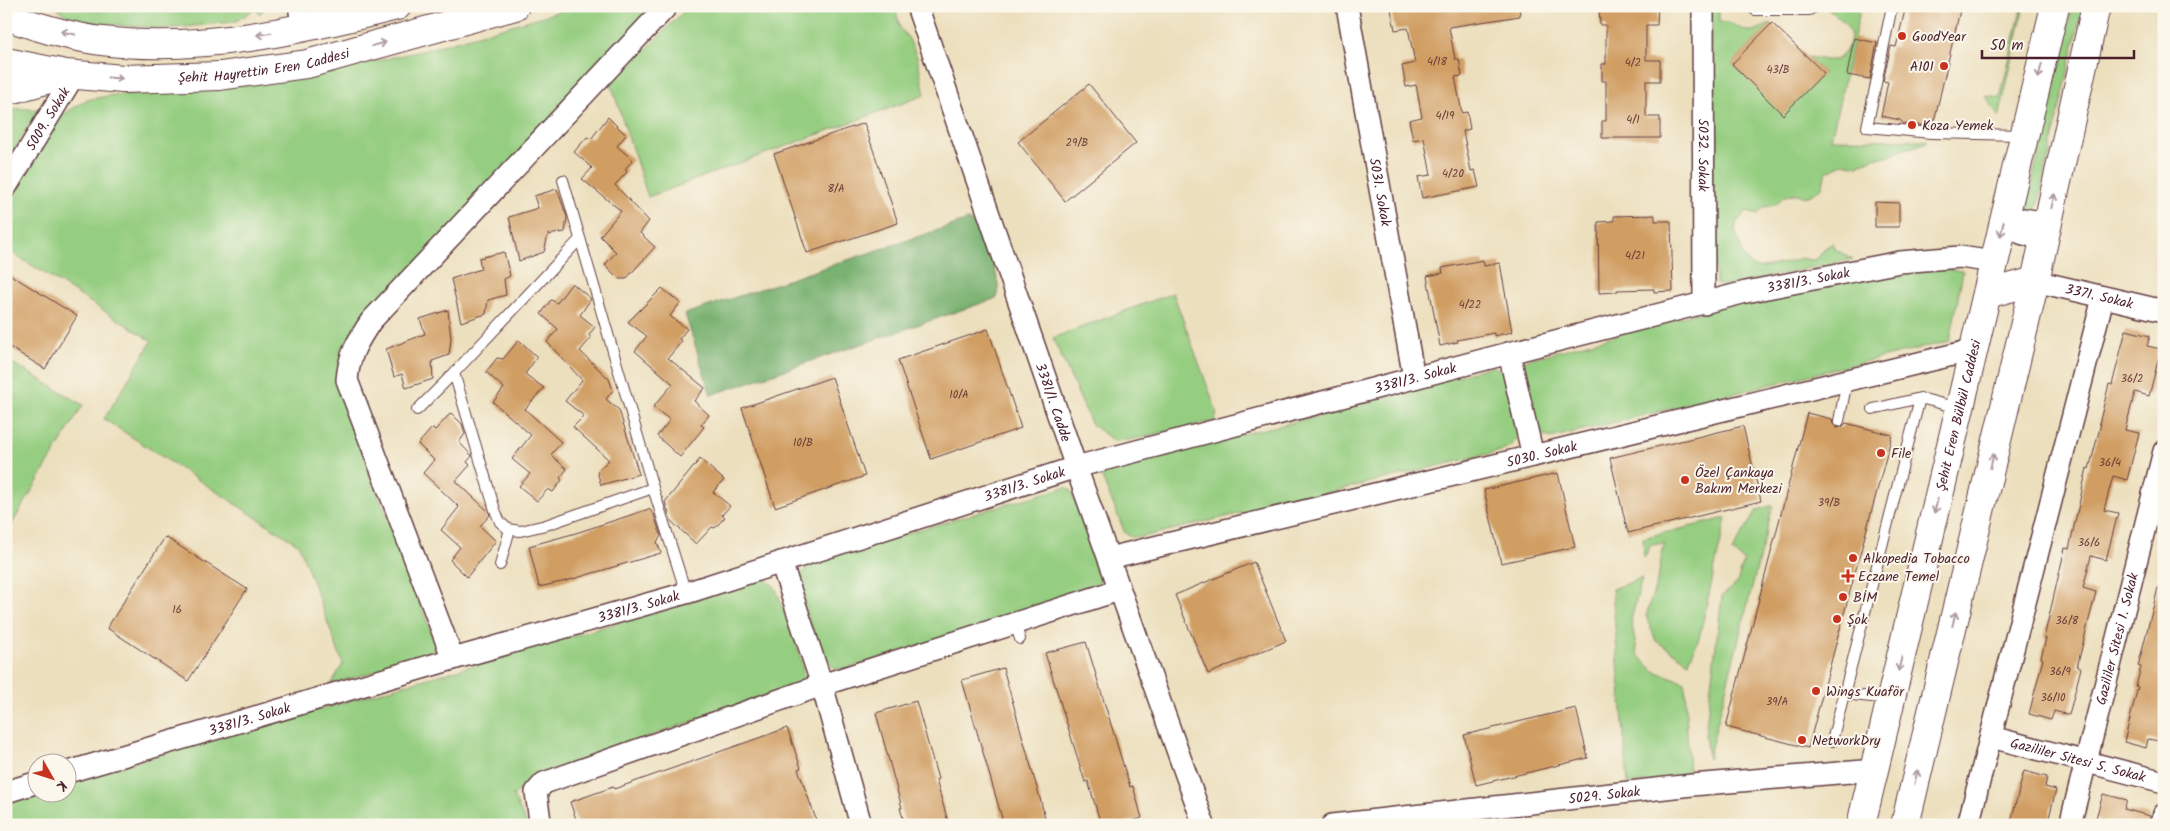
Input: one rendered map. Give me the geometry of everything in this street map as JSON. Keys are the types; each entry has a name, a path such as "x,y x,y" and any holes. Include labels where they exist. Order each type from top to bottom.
{"main road":[{"name":"Şehit Hayrettin Eren Caddesi","path":"6,16 47,29 101,40 156,44 243,38 302,17 397,6"},
{"name":"Şehit Hayrettin Eren Caddesi","path":"6,62 70,75 123,79 220,76 307,64 515,6"},
{"name":"Şehit Eren Bülbül Caddesi","path":"1861,825 2055,6"},
{"path":"1905,825 2035,281 2096,6"},
{"path":"6,92 70,75"},
{"path":"1987,294 2035,281"}],"street":[{"path":"453,658 347,380 348,362 356,342 372,321 667,6"},
{"name":"3381/1. Cadde","path":"917,6 1119,590 1204,825"},
{"name":"5031. Sokak","path":"1347,6 1414,378"},
{"name":"5032. Sokak","path":"1703,6 1704,304"},
{"name":"5009. Sokak","path":"6,187 70,75"},
{"name":"3381/3. Sokak","path":"78,769 453,658 686,593 1076,467 1509,352 1746,292 1900,262 1960,257 1979,258 1994,262"},
{"name":"3371. Sokak","path":"2035,281 2164,311"},
{"path":"1968,825 2103,298"},
{"name":"5030. Sokak","path":"1109,558 1973,350"},
{"path":"1509,352 1533,456"},
{"name":"Gazililer Sitesi 1. Sokak","path":"2070,825 2164,451"},
{"path":"781,562 822,685 861,825"},
{"path":"540,821 536,792 544,783 822,685 1018,631 1119,590"},
{"name":"Gazililer Sitesi 5. Sokak","path":"1991,737 2164,782"},
{"name":"5029. Sokak","path":"1332,825 1692,784 1875,770"},
{"path":"6,792 28,785"},
{"path":"2161,825 2164,814"}],"lane":[{"path":"1755,10 1809,10 1816,6"},
{"path":"1892,6 1867,127 1931,133 2024,135"},
{"path":"562,180 686,593"},
{"path":"417,410 580,239"},
{"path":"454,373 495,510 500,522 510,529 520,531 546,525 653,488"},
{"path":"1839,421 1847,380"},
{"path":"1873,409 1920,398 1959,408"},
{"path":"1832,741 1920,398"},
{"path":"500,564 510,529"},
{"path":"1844,694 1892,700"}],"green space":[{"path":"55,6 266,6 260,14 255,8 234,22 164,29 72,21"},
{"path":"578,6 652,6 644,20 346,344 340,359 337,385 435,642 433,655 331,684 343,664 299,545 104,419 152,341 6,249 6,206 59,117 86,100 114,95 231,86 310,75 422,51"},
{"path":"689,6 895,6 900,28 909,39 917,57 925,95 648,197 611,84"},
{"path":"1710,6 1719,6 1719,22 1728,23 1744,30 1753,31 1772,23 1732,64 1783,114 1824,73 1808,57 1826,60 1836,59 1844,54 1849,44 1850,37 1846,25 1826,6 1861,6 1831,139 1927,140 1926,143 1895,152 1888,157 1873,158 1858,166 1844,163 1826,172 1822,187 1816,192 1807,196 1788,195 1776,205 1764,207 1758,214 1747,211 1737,222 1735,230 1743,255 1749,264 1757,268 1786,263 1801,258 1817,259 1826,247 1833,243 1836,250 1853,259 1735,284 1722,286 1716,284 1711,137"},
{"path":"2022,6 2024,6 1999,118 1986,96 2000,98"},
{"path":"2072,6 2083,6 2035,218 2024,216"},
{"path":"10,109 38,109 6,165 6,111"},
{"path":"968,220 980,230 990,254 998,283 997,298 711,395 685,314"},
{"path":"1924,267 1963,271 1950,341 1550,438 1539,433 1534,426 1519,362 1744,300"},
{"path":"1173,293 1217,412 1215,421 1129,440 1114,441 1092,425 1053,338"},
{"path":"6,359 83,405 6,534"},
{"path":"1492,366 1502,371 1515,403 1519,420 1517,438 1511,445 1501,451 1142,537 1131,537 1125,533 1101,475 1106,465 1308,419"},
{"path":"1066,487 1071,491 1103,573 1103,579 1055,601 1030,607 1012,616 846,669 835,669 821,654 798,590 801,575 812,561"},
{"path":"1773,505 1708,759 1705,734 1722,596 1737,583 1744,561 1732,551 1757,510"},
{"path":"1726,518 1699,638 1689,662 1656,641 1646,616 1658,578 1664,543 1651,545 1644,558 1643,538"},
{"path":"1642,578 1631,620 1638,655 1654,671 1685,682 1689,778 1628,784 1612,589"},
{"path":"765,579 775,587 800,655 804,676 799,684 542,774 537,774 513,796 527,825 6,825 6,802 28,794 28,804 78,804 78,778 502,657"}],"building":[{"path":"1409,6 1519,6 1520,16 1449,27 1455,59 1459,59 1462,76 1455,77 1462,113 1467,112 1470,129 1463,131 1471,171 1475,170 1479,187 1422,198 1418,177 1431,175 1424,138 1413,140 1409,120 1422,117 1416,85 1406,87 1402,66 1415,63 1408,28 1395,30 1391,9"},
{"path":"1599,6 1658,6 1657,25 1646,25 1646,60 1660,60 1660,81 1646,81 1646,117 1660,117 1660,138 1602,138 1602,121 1606,121 1606,81 1602,81 1602,64 1606,64 1606,25 1600,25"},
{"path":"1906,6 1961,6 1933,126 1904,124 1900,120 1881,116 1888,82 1883,81 1891,46 1896,47"},
{"path":"1772,23 1824,73 1783,115 1732,64"},
{"path":"1854,38 1877,43 1870,79 1847,75"},
{"path":"1089,84 1136,143 1065,201 1018,142"},
{"path":"608,117 626,135 617,146 633,160 625,169 627,172 615,185 649,221 640,233 655,247 626,279 619,279 605,265 616,252 600,236 621,211 582,179 592,168 574,152 587,137 591,139"},
{"path":"864,123 898,223 807,253 774,154"},
{"path":"557,189 567,217 565,232 548,235 544,252 519,261 509,217 538,208 534,196"},
{"path":"1875,202 1899,203 1899,227 1875,227"},
{"path":"1655,215 1655,221 1671,221 1673,291 1654,292 1654,289 1617,290 1617,292 1599,293 1598,222 1614,221 1614,216"},
{"path":"504,252 510,276 504,279 506,295 488,300 486,314 461,322 451,279 481,269 479,258"},
{"path":"1483,260 1484,266 1500,263 1512,332 1494,336 1494,333 1457,340 1458,342 1440,346 1427,276 1443,273 1442,268"},
{"path":"6,272 77,316 45,369 6,345"},
{"path":"572,283 591,299 580,315 595,327 589,335 591,338 580,351 609,379 613,390 606,399 619,410 639,474 601,485 597,471 609,460 573,427 584,416 565,401 582,380 547,342 558,329 541,314 551,300 557,303"},
{"path":"662,288 680,303 670,316 687,329 679,339 682,341 668,358 705,388 694,401 709,415 701,425 704,427 680,457 657,436 670,420 653,407 673,384 635,351 647,336 628,322"},
{"path":"448,310 451,339 449,355 432,361 433,379 406,388 402,374 394,377 386,349 425,334 420,319"},
{"path":"988,329 1021,428 931,459 898,360"},
{"path":"2126,330 2150,336 2147,346 2161,349 2149,396 2135,392 2125,430 2139,433 2127,480 2113,476 2104,510 2118,513 2106,560 2091,556 2083,588 2096,592 2077,667 2081,668 2069,715 2054,711 2051,720 2029,714 2043,659 2041,658 2046,638 2044,638 2065,548 2069,549 2087,468 2089,469 2109,384 2112,385"},
{"path":"519,340 537,357 525,374 544,388 525,409 561,442 551,455 567,469 553,492 548,489 537,501 519,486 530,474 512,459 531,435 493,402 504,388 486,372 497,358 503,359"},
{"path":"832,377 865,476 775,507 742,408"},
{"path":"451,413 462,424 465,434 459,442 472,456 467,462 470,465 456,481 489,512 490,515 480,526 496,541 467,577 450,560 460,547 441,530 459,507 423,473 434,460 418,444 432,428 435,430"},
{"path":"1807,413 1832,419 1833,424 1837,428 1842,427 1846,423 1892,435 1808,748 1726,727"},
{"name":"Özel Çankaya Bakım Merkezi","path":"1743,426 1761,501 1628,533 1610,458"},
{"path":"700,459 724,480 713,492 730,506 722,515 725,517 715,528 712,527 696,544 671,521 665,502"},
{"path":"1558,473 1575,547 1501,563 1484,490"},
{"path":"649,509 654,515 661,536 657,542 661,553 539,587 529,546"},
{"path":"165,537 247,589 188,681 107,628"},
{"path":"1254,562 1286,641 1208,674 1175,595"},
{"path":"2158,588 2164,589 2164,742 2148,739 2146,748 2124,742 2138,687 2136,686 2141,667 2138,666"},
{"path":"1086,642 1130,787 1133,786 1142,818 1119,825 1101,825 1088,781 1085,782 1045,653"},
{"path":"1003,668 1047,825 1004,825 962,680"},
{"path":"916,701 949,825 905,825 900,808 902,808 876,713"},
{"path":"1576,708 1588,758 1476,785 1464,735"},
{"path":"787,728 801,768 798,769 818,825 578,825 570,802 613,787 614,789"},
{"path":"2024,771 2047,777 2045,787 2056,790 2047,825 2010,825"},
{"path":"2103,794 2127,800 2124,809 2150,816 2149,825 2098,825 2100,819 2096,818"}],"place":[{"name":"GoodYear","path":"1902,36"},
{"name":"A101","path":"1944,66"},
{"name":"Koza Yemek","path":"1912,125"},
{"name":"File","path":"1881,453"},
{"name":"Özel Çankaya Bakım Merkezi","path":"1685,480"},
{"name":"Alkopedia Tobacco","path":"1853,558"},
{"name":"Eczane Temel","path":"1848,576"},
{"name":"BİM","path":"1843,597"},
{"name":"Şok","path":"1837,619"},
{"name":"Wings Kuaför","path":"1816,691"},
{"name":"NetworkDry","path":"1802,740"}]}
